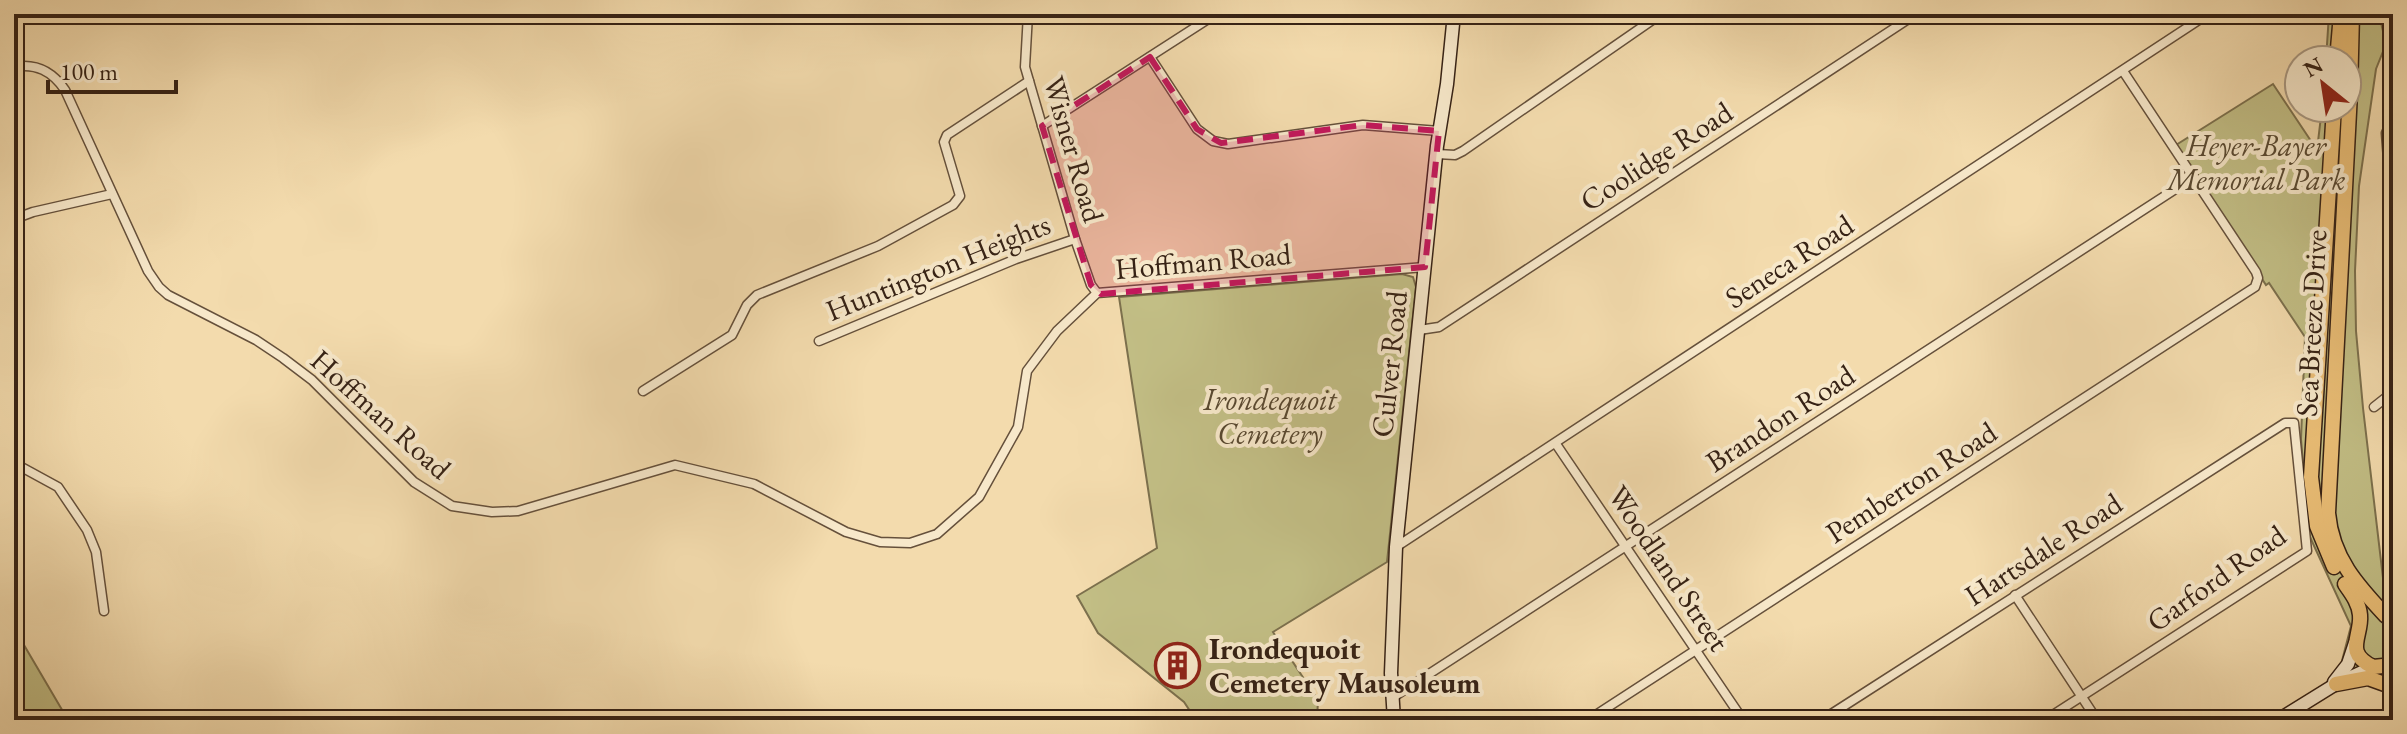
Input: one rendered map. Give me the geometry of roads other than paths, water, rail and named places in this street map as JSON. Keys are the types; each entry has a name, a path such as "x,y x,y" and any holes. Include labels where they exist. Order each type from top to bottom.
{"main road":[{"name":"Culver Road","path":"1394,720 1391,698 1396,547 1454,14"},
{"path":"2338,44 2341,14"},
{"name":"Sea Breeze Drive","path":"2352,14 2327,509 2333,540 2345,568 2358,588 2390,617"},
{"name":"Sea Breeze Drive","path":"2333,124 2312,489 2323,544 2359,608 2360,622 2356,637"},
{"path":"2330,687 2345,669 2356,637 2368,620 2390,617"},
{"path":"2356,637 2359,656 2382,667 2393,679"},
{"path":"2278,720 2330,687 2382,667"},
{"path":"2330,687 2368,678 2393,687"}],"street":[{"name":"Wisner Road","path":"1028,14 1025,67 1075,239 1091,285 1097,293"},
{"path":"1042,126 1216,14"},
{"path":"1437,154 1455,155 1463,151 1661,14"},
{"name":"Coolidge Road","path":"1419,330 1439,327 1916,14"},
{"name":"Seneca Road","path":"1396,547 2208,14"},
{"path":"1150,57 1197,129 1207,138 1221,143 1242,143 1363,125 1439,131"},
{"name":"Hoffman Road","path":"14,67 34,66 59,81 148,271 159,287 283,358 339,406 414,482 439,500 470,511 518,511 675,465 754,484 846,532 880,542 910,543 937,534 979,497 1018,427 1027,371 1057,331 1097,293 1425,267"},
{"path":"2123,71 2194,177"},
{"path":"643,391 732,335 747,305 757,295 878,246 953,205 960,196 944,142 947,135 1029,81"},
{"path":"2393,118 2386,133 2393,193"},
{"name":"Pemberton Road","path":"1588,720 2258,283 2256,272 2194,177"},
{"name":"Brandon Road","path":"1391,698 2194,177"},
{"path":"14,219 112,194"},
{"name":"Huntington Heights","path":"819,341 1016,259 1075,239"},
{"path":"2374,407 2393,392"},
{"name":"Hartsdale Road","path":"1822,720 2291,421"},
{"name":"Garford Road","path":"2045,720 2307,551 2297,429 2291,421"},
{"name":"Woodland Street","path":"1556,444 1743,720"},
{"path":"14,463 58,487 87,530 96,552 104,611"},
{"path":"2015,595 2097,720"}],"place":[{"name":"Irondequoit Cemetery Mausoleum","path":"1178,665"}],"park label":[{"name":"Heyer-Bayer Memorial Park","path":"2256,162"},
{"name":"Irondequoit Cemetery","path":"1270,416"}]}
